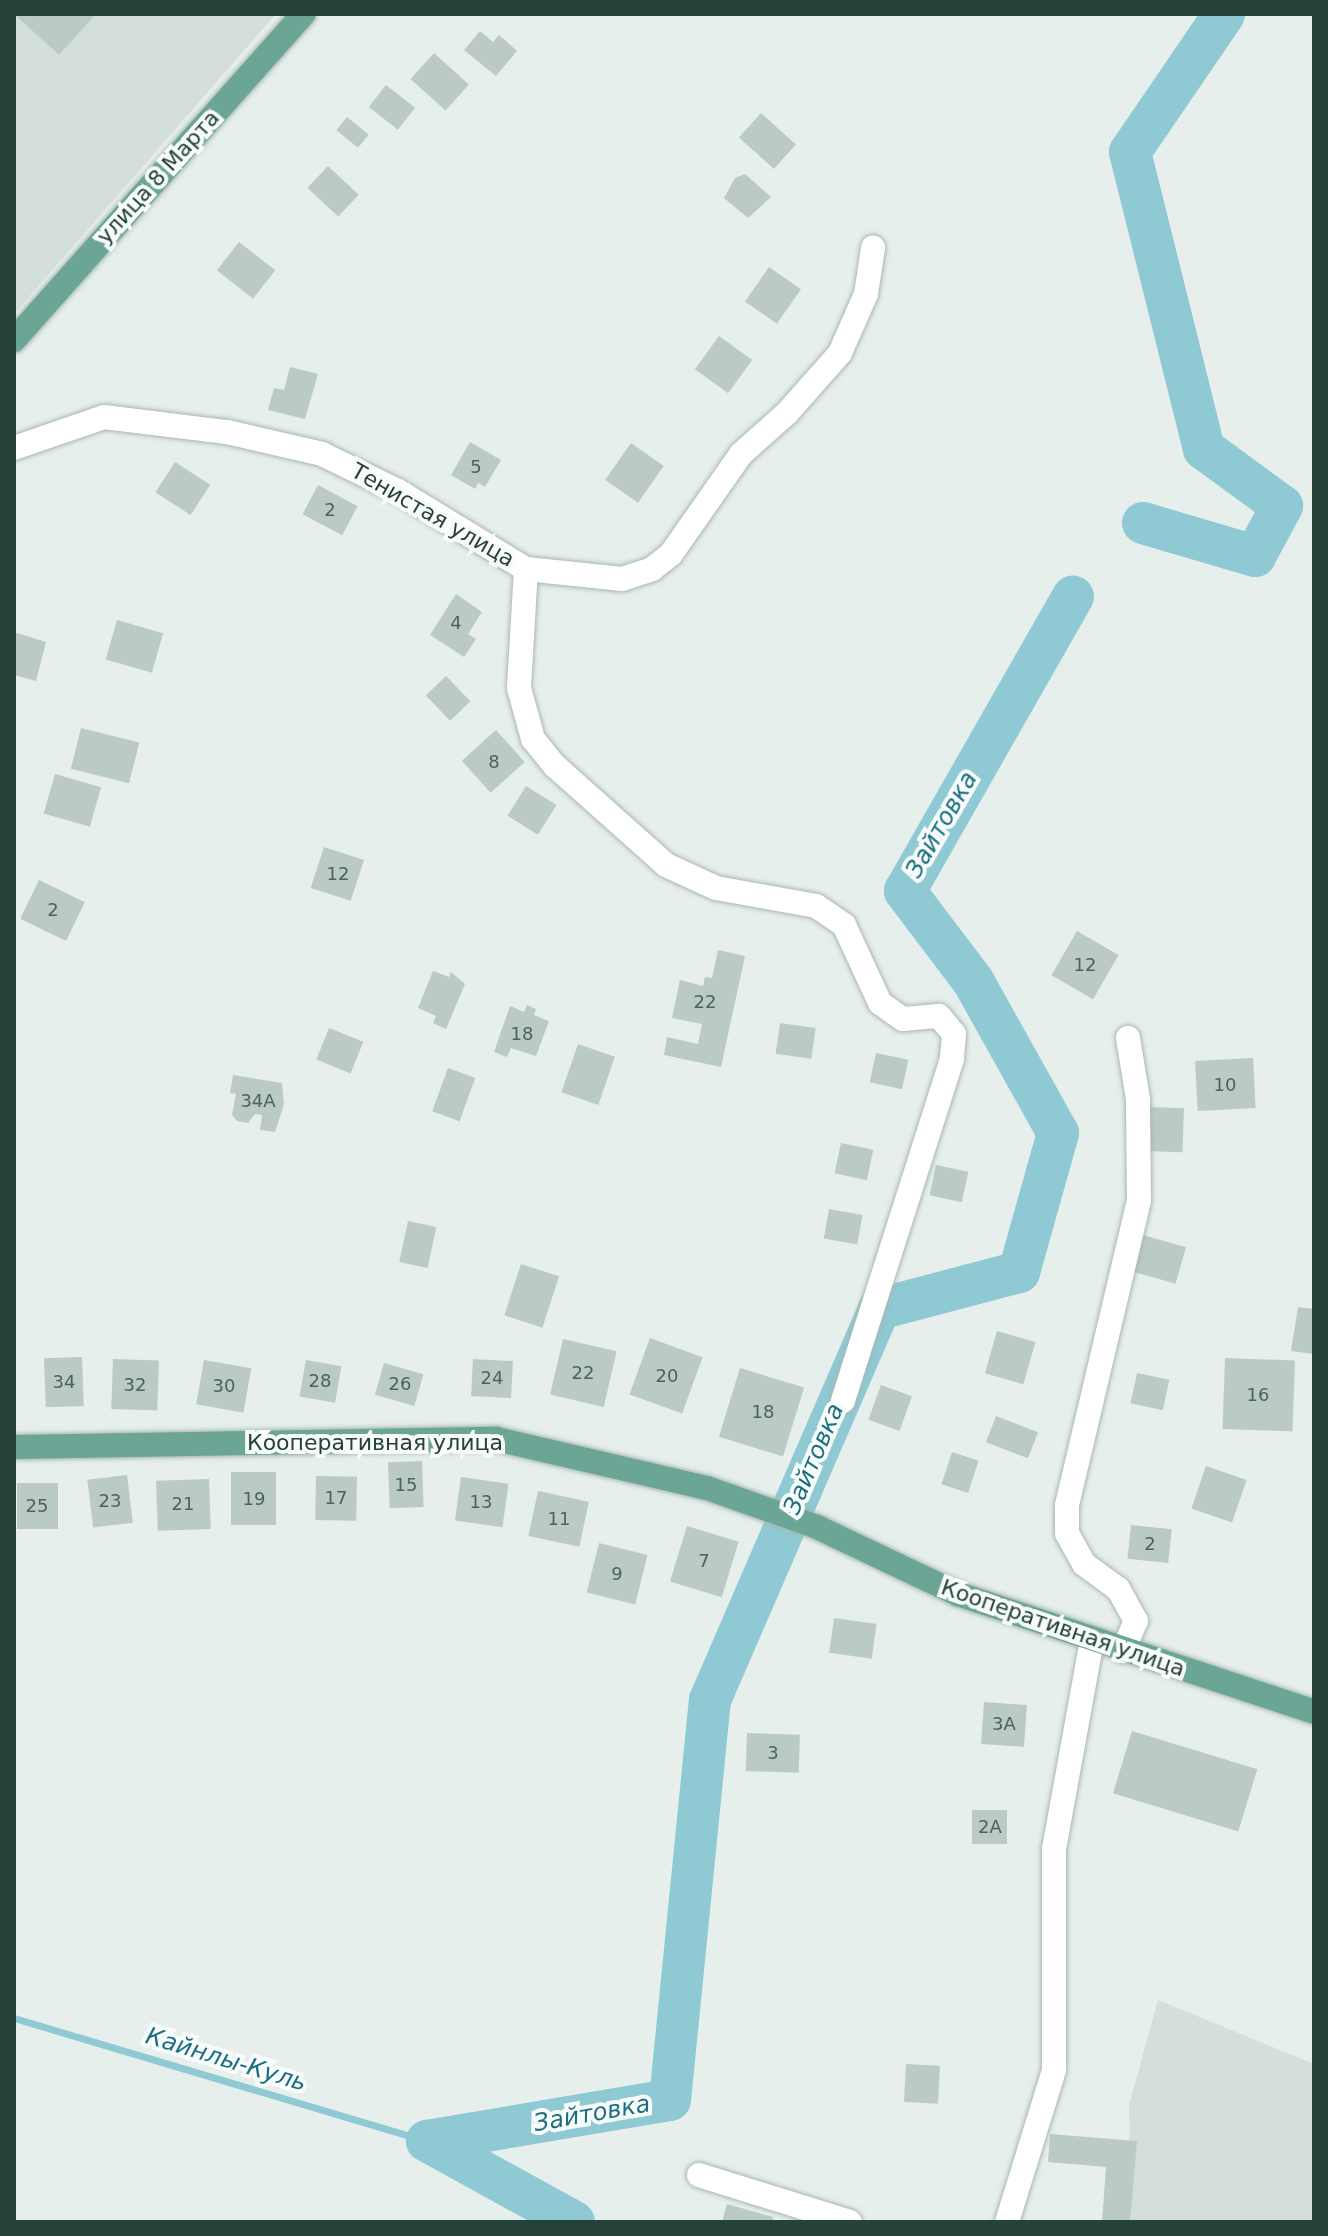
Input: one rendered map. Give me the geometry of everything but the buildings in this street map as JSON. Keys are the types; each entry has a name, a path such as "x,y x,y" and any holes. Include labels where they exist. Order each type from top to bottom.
{"main road":[{"name":"улица 8 Марта","path":"14,340 303,14"},
{"name":"Кооперативная улица","path":"14,1447 496,1439 707,1488 817,1527 958,1594 1314,1712"}],"street":[{"name":"Тенистая улица","path":"14,448 104,417 227,432 322,454 398,491 526,569 622,579 652,569 671,554 741,454 787,413 840,353 866,294 873,248"},
{"path":"526,569 519,688 533,739 555,766 666,865 716,888 786,897 816,906 835,918 844,925 880,1003 903,1019 939,1016 954,1034 952,1059 843,1401"},
{"path":"1123,1651 1136,1621 1118,1589 1084,1564 1067,1533 1067,1505 1139,1201 1138,1099 1128,1038"},
{"path":"1007,2222 1054,2070 1054,1849 1092,1640"},
{"path":"699,2175 850,2222"}],"shaded area":[{"path":"14,14 276,14 14,314"},
{"path":"1158,2000 1314,2064 1314,2222 1131,2222 1129,2105"}],"waterway":[{"name":"Зайтовка","path":"1143,523 1255,556 1282,506 1204,449 1130,152 1224,14"},
{"name":"Зайтовка","path":"574,2222 427,2141 670,2100 710,1700 879,1309 1019,1272 1058,1133 973,981 905,891 1073,597"},
{"name":"Кайнлы-Куль","path":"14,2018 427,2141"}]}
